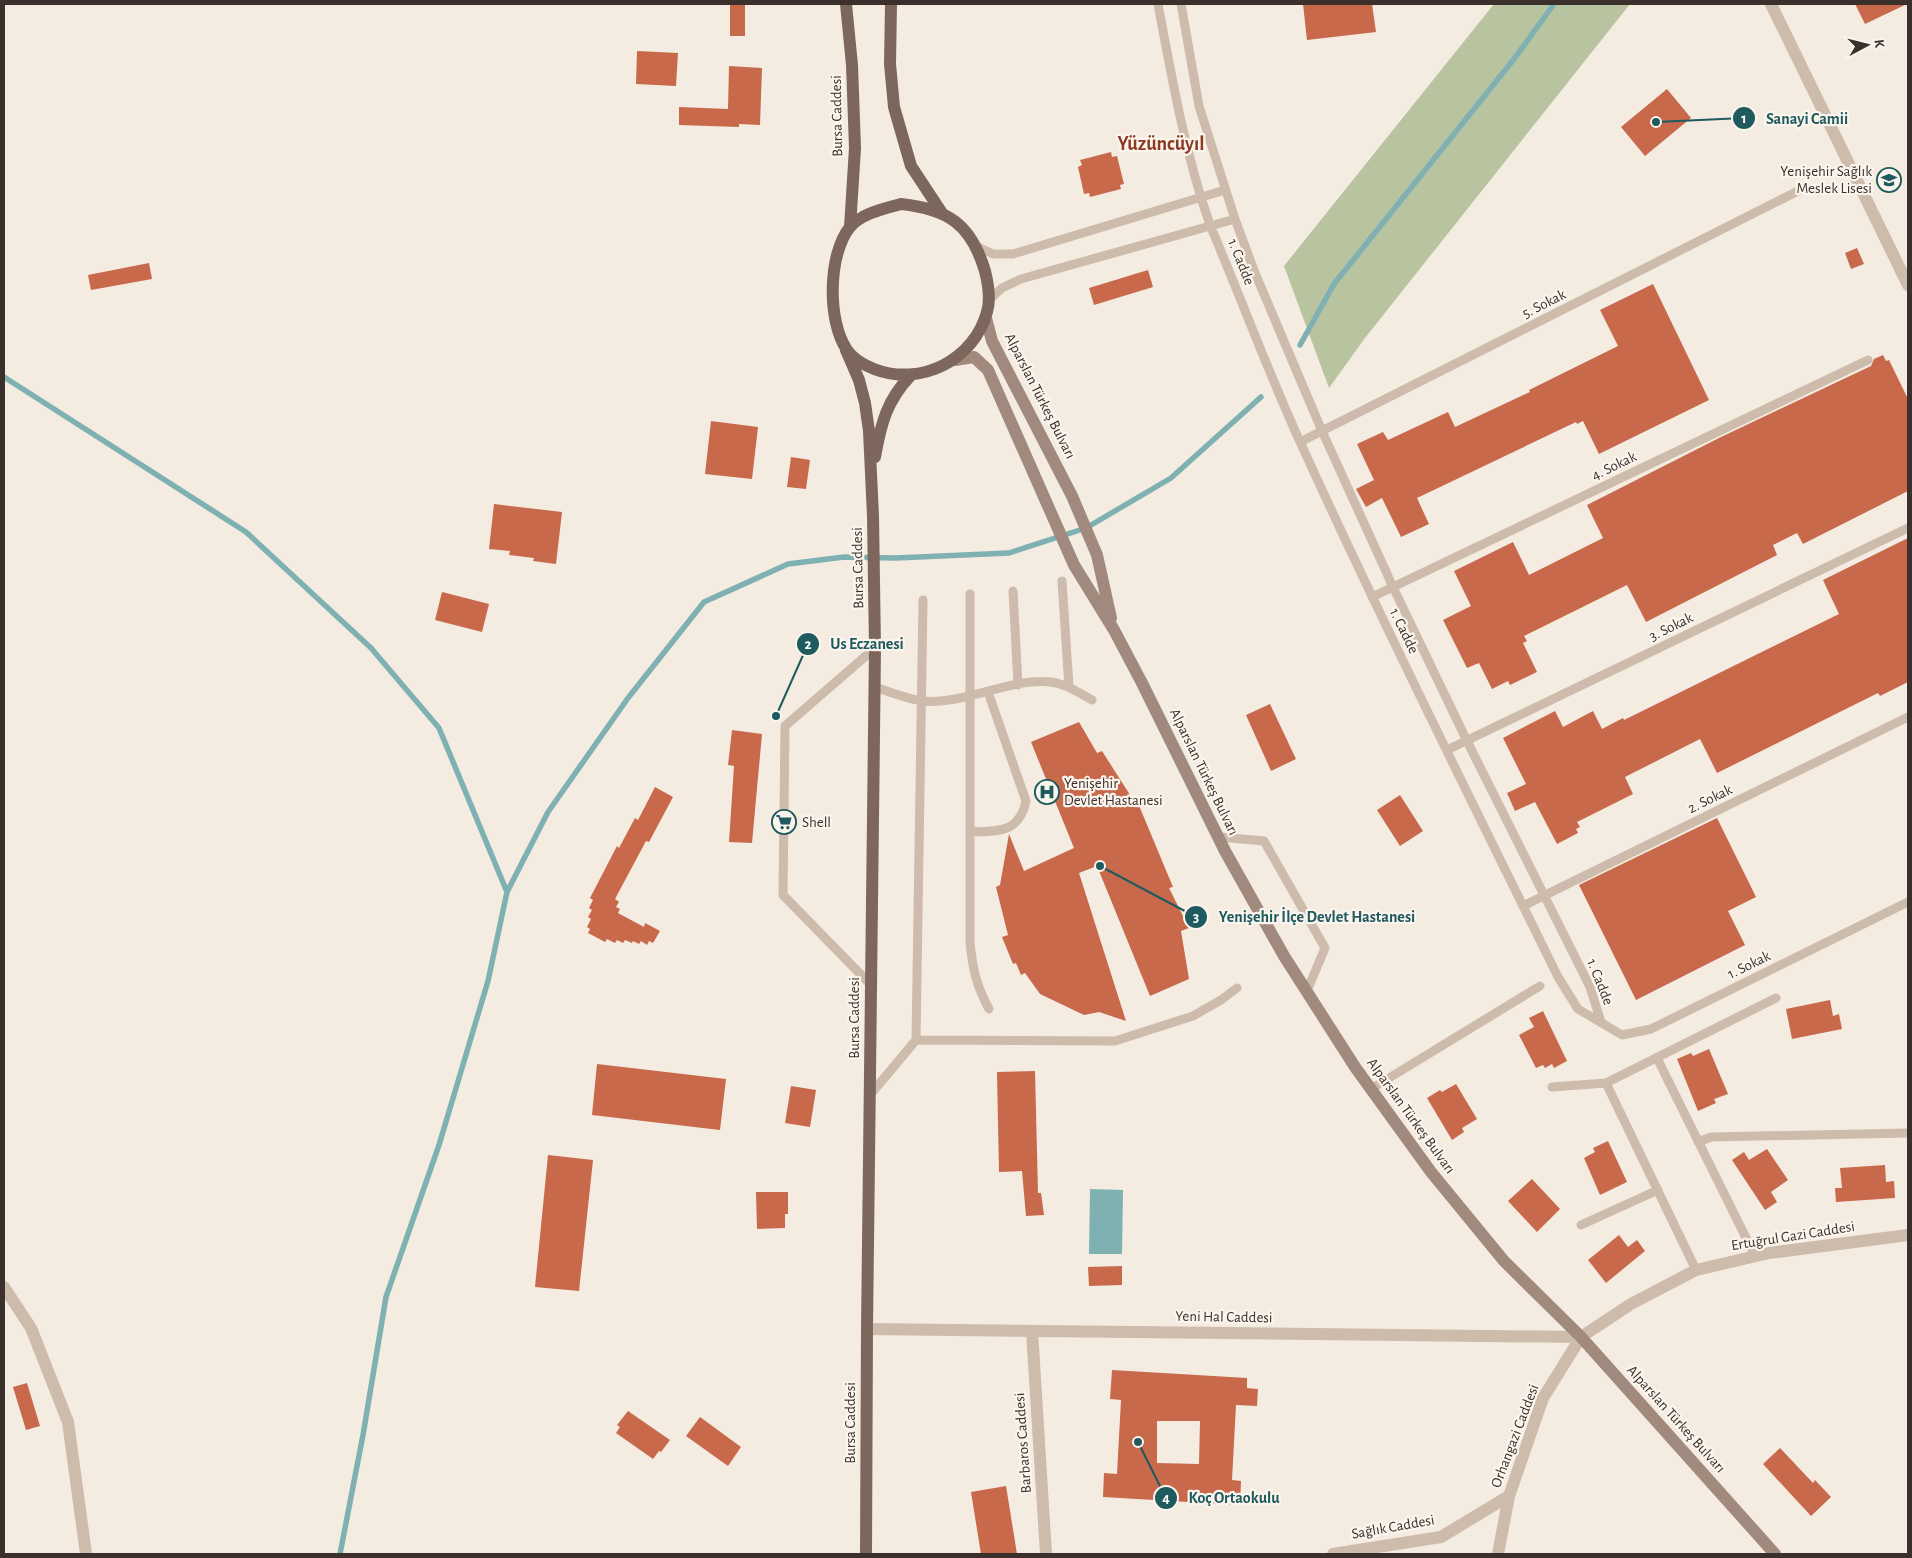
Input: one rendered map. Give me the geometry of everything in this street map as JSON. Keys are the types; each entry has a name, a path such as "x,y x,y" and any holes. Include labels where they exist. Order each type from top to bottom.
{"main road":[{"name":"Bursa Caddesi","path":"846,4 852,65 855,148 850,227"},
{"path":"890,4 890,64 894,108 911,166 942,213"},
{"path":"901,204 922,206 942,213 969,233 976,246 986,275 988,300 986,318 968,347 955,360 937,369 911,375 887,374 870,368 862,364 846,350 836,324 832,293 835,263 842,242 850,227 861,218 875,211 901,204"},
{"name":"Alparslan Türkeş Bulvarı","path":"986,318 992,341 1072,496 1097,555 1114,630"},
{"name":"Bursa Caddesi","path":"846,350 859,380 869,431 874,586 875,687 870,985 866,1554"},
{"name":"Alparslan Türkeş Bulvarı","path":"955,360 974,357 988,370 1074,565 1114,630 1218,837 1284,956 1371,1090 1431,1172 1504,1261 1581,1337 1775,1554"},
{"name":"Bursa Caddesi","path":"872,481 880,428 888,406 911,375"}],"street":[{"path":"1771,4 1908,284"},
{"name":"Ertuğrul Gazi Caddesi","path":"1581,1337 1631,1304 1696,1270 1769,1252 1908,1235"},
{"path":"4,1288 31,1328 68,1422 86,1554"},
{"name":"Yeni Hal Caddesi","path":"867,1329 1581,1337"},
{"name":"Barbaros Caddesi","path":"1032,1331 1046,1554"},
{"name":"Orhangazi Caddesi","path":"1498,1554 1509,1496 1543,1398 1581,1337"},
{"name":"Sağlık Caddesi","path":"1333,1554 1440,1537 1509,1496"}],"lane":[{"name":"1. Cadde","path":"1158,4 1178,112 1210,225 1300,442 1372,597 1558,977 1578,1009 1601,1022"},
{"name":"1. Cadde","path":"1181,4 1199,106 1225,190 1256,273 1322,431 1393,587 1466,741 1590,987 1601,1022"},
{"path":"976,246 993,254 1013,254 1225,190"},
{"name":"5. Sokak","path":"1300,442 1800,190"},
{"path":"988,300 1002,288 1021,279 1235,219"},
{"name":"4. Sokak","path":"1372,597 1868,360"},
{"name":"3. Sokak","path":"1447,750 1908,528"},
{"path":"1062,581 1069,687"},
{"path":"1013,591 1018,685"},
{"path":"970,594 970,943 979,991 989,1009"},
{"path":"870,1095 916,1040 923,600"},
{"path":"870,985 783,895 785,726 875,648"},
{"path":"875,687 922,701 943,701 971,697 1018,685 1051,682 1069,687 1092,700"},
{"path":"970,832 1003,831 1010,828 1021,817 1026,801 988,692"},
{"name":"2. Sokak","path":"1523,906 1908,716"},
{"path":"1218,837 1264,842 1325,948 1307,991"},
{"name":"1. Sokak","path":"1601,1022 1622,1035 1651,1029 1908,902"},
{"path":"1371,1090 1540,986"},
{"path":"916,1040 1115,1041 1193,1016 1222,1000 1237,988"},
{"path":"1552,1087 1606,1083 1776,998"},
{"path":"1657,1058 1755,1256"},
{"path":"1606,1083 1696,1270"},
{"path":"1698,1142 1711,1137 1908,1133"},
{"path":"1581,1225 1658,1190"}],"green space":[{"path":"1494,4 1630,4 1365,338 1329,388 1284,266"}],"water":[{"path":"1090,1189 1123,1190 1122,1254 1089,1254"}],"building":[{"path":"730,4 745,4 745,36 730,36"},
{"path":"1303,4 1372,4 1376,32 1307,40"},
{"path":"1855,4 1907,4 1865,24"},
{"path":"637,51 678,53 676,86 636,84"},
{"path":"729,66 762,68 760,125 739,124 739,127 679,125 679,107 728,109"},
{"path":"1667,89 1691,118 1645,156 1621,127"},
{"path":"1111,152 1112,157 1117,156 1124,184 1120,185 1121,189 1090,197 1089,193 1084,194 1078,167 1082,165 1080,160"},
{"path":"1857,248 1864,264 1851,269 1845,253"},
{"path":"149,263 152,279 91,290 88,275"},
{"path":"1148,270 1153,287 1094,305 1089,288"},
{"path":"1653,284 1709,400 1599,454 1583,421 1577,424 1576,422 1417,498 1429,524 1401,537 1382,498 1366,507 1356,489 1374,480 1357,444 1383,432 1388,440 1448,412 1455,427 1530,392 1529,390 1618,346 1600,310"},
{"path":"1883,355 1886,361 1889,360 1908,399 1908,491 1803,544 1797,533 1773,545 1777,555 1646,622 1627,585 1524,636 1527,641 1523,643 1537,672 1510,685 1508,681 1492,689 1479,663 1467,668 1443,620 1471,606 1454,571 1513,542 1529,575 1603,538 1587,505 1719,438 1871,366 1874,359"},
{"path":"711,421 758,427 752,479 705,474"},
{"path":"791,457 810,460 806,489 787,487"},
{"path":"494,504 562,512 556,564 533,561 534,558 509,555 510,551 489,549"},
{"path":"1908,538 1908,682 1880,696 1878,693 1717,773 1700,739 1625,777 1633,794 1577,822 1580,827 1576,829 1578,833 1557,844 1535,802 1515,811 1507,793 1526,784 1503,738 1555,711 1563,727 1593,711 1602,729 1623,718 1624,720 1839,614 1823,580"},
{"path":"442,592 489,604 482,632 435,620"},
{"path":"1270,704 1296,759 1271,771 1246,715"},
{"path":"1079,722 1097,753 1102,751 1132,798 1135,796 1173,887 1169,888 1189,928 1181,931 1189,979 1150,996 1097,866 1079,873 1126,1021 1099,1012 1084,1015 1040,994 1025,973 1021,975 1016,963 1013,964 1002,937 1008,935 996,887 1000,885 1009,834 1024,871 1074,848 1031,742"},
{"path":"732,730 762,734 752,843 729,842 734,766 728,765"},
{"path":"655,787 673,797 649,842 646,841 615,899 619,902 616,907 620,909 618,913 644,927 645,923 660,931 653,943 649,941 647,945 641,941 639,944 625,940 623,943 617,940 615,943 607,939 605,942 588,933 590,929 587,927 591,919 588,917 592,910 589,908 593,900 590,898 617,846 619,848 635,818 638,820"},
{"path":"1400,795 1423,831 1400,846 1377,810"},
{"path":"1717,818 1756,897 1728,911 1745,945 1636,1000 1579,885"},
{"path":"1830,1000 1833,1016 1839,1014 1842,1029 1792,1039 1786,1009"},
{"path":"1543,1011 1567,1061 1554,1068 1552,1064 1545,1068 1543,1065 1536,1068 1519,1035 1534,1027 1529,1018"},
{"path":"1709,1049 1728,1094 1714,1099 1716,1103 1698,1111 1677,1059 1691,1053 1693,1056"},
{"path":"597,1064 726,1079 720,1130 592,1115"},
{"path":"1035,1071 1038,1193 1041,1193 1044,1215 1026,1216 1022,1171 999,1172 997,1072"},
{"path":"1456,1084 1477,1119 1462,1128 1464,1132 1452,1140 1427,1098 1440,1090 1442,1092"},
{"path":"791,1086 816,1090 810,1127 785,1123"},
{"path":"1608,1141 1627,1182 1600,1195 1584,1158 1595,1152 1593,1148"},
{"path":"1767,1149 1788,1180 1771,1192 1777,1202 1765,1210 1732,1160 1744,1152 1749,1160"},
{"path":"548,1155 593,1160 579,1291 535,1287"},
{"path":"1885,1165 1886,1182 1894,1181 1895,1198 1836,1202 1835,1188 1842,1188 1840,1168"},
{"path":"1532,1179 1560,1209 1537,1232 1508,1201"},
{"path":"756,1192 788,1192 788,1214 785,1214 785,1228 757,1229"},
{"path":"1619,1235 1628,1247 1637,1240 1645,1251 1606,1283 1588,1260"},
{"path":"1122,1266 1122,1285 1089,1286 1088,1267"},
{"path":"1112,1370 1247,1378 1247,1388 1258,1389 1257,1406 1236,1405 1232,1480 1241,1481 1240,1505 1103,1497 1104,1473 1117,1474 1121,1400 1110,1399","holes":["1157,1421 1200,1421 1199,1464 1157,1463"]},
{"path":"27,1383 40,1426 26,1430 13,1387"},
{"path":"628,1411 670,1440 653,1459 616,1433 620,1427 617,1425"},
{"path":"700,1417 741,1447 728,1466 686,1436"},
{"path":"1780,1448 1813,1483 1815,1480 1831,1497 1811,1516 1763,1464"},
{"path":"1006,1486 1017,1554 981,1554 971,1492"}],"waterway":[{"path":"1300,345 1334,284 1514,59 1554,4"},
{"path":"4,377 246,532 371,648 439,728 507,892"},
{"path":"340,1554 363,1435 386,1297 439,1145 488,981 507,892 548,812 628,698 704,602 788,564 844,557 896,558 1009,553 1086,528 1171,478 1261,397"}],"place":[{"name":"Sanayi Camii","path":"1656,122"},
{"name":"Yenişehir Sağlık Meslek Lisesi","path":"1889,180"},
{"name":"Us Eczanesi","path":"776,716"},
{"name":"Yenişehir Devlet Hastanesi","path":"1047,792"},
{"name":"Shell","path":"784,822"},
{"name":"Yenişehir İlçe Devlet Hastanesi","path":"1100,866"},
{"name":"Koç Ortaokulu","path":"1138,1442"}],"district":[{"name":"Yüzüncüyıl","path":"1161,144"}]}
